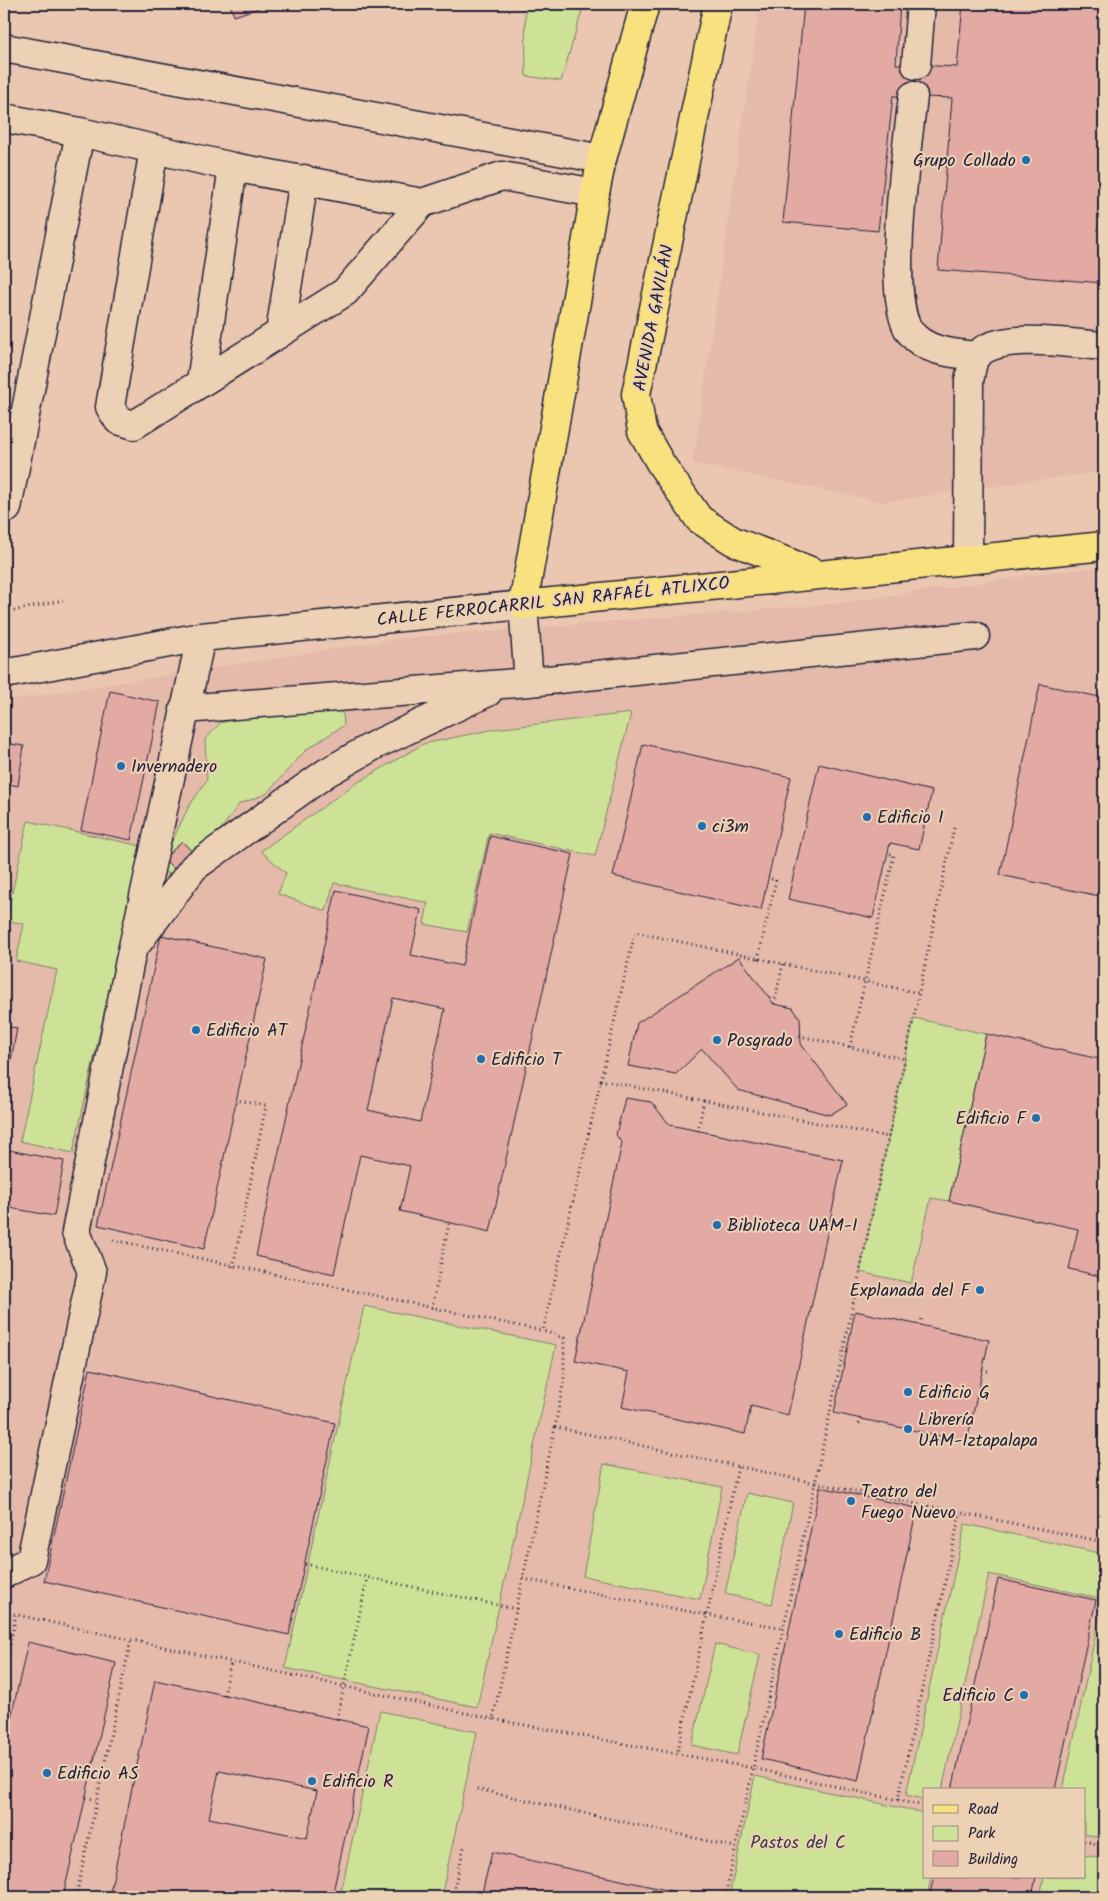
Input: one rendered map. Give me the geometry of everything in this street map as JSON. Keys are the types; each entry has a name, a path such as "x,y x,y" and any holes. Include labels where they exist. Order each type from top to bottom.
{"main road":[{"path":"523,605 595,193 602,159 645,4"},
{"name":"AVENIDA GAVILÁN","path":"718,4 636,394 642,431 661,464 700,519 733,541 817,574"},
{"name":"CALLE FERROCARRIL SAN RAFAÉL ATLIXCO","path":"523,605 1104,546"}],"street":[{"path":"916,65 922,4"},
{"path":"4,48 602,159"},
{"path":"913,96 900,205 899,305 910,332 933,350 976,356"},
{"path":"4,118 80,132 233,167 422,203 502,176 595,193"},
{"path":"4,510 8,508 9,476 80,132"},
{"path":"154,149 110,407 118,420 134,425 345,292 422,203"},
{"path":"201,382 233,167"},
{"path":"280,333 304,179"},
{"path":"968,559 969,380 976,356 995,343 1014,340 1104,346"},
{"path":"517,683 523,605"},
{"name":"CALLE FERROCARRIL SAN RAFAÉL ATLIXCO","path":"4,674 201,637 523,605"},
{"path":"184,709 517,683 975,636"},
{"path":"4,1574 31,1560 92,1272 76,1232 133,949 201,637"},
{"path":"133,949 194,867 326,773 375,745 517,683"}],"path":[{"path":"4,613 63,600"},
{"path":"725,1897 954,828"},
{"path":"850,1047 894,855 888,853"},
{"path":"758,959 776,880 768,878"},
{"path":"543,1331 635,932 919,993"},
{"path":"774,1004 782,964"},
{"path":"800,1036 905,1059"},
{"path":"600,1080 888,1137"},
{"path":"233,1267 266,1106 237,1100"},
{"path":"698,1131 704,1100"},
{"path":"432,1308 449,1222"},
{"path":"76,1232 233,1267 543,1331 564,1338 564,1380 493,1719"},
{"path":"920,1325 922,1318"},
{"path":"982,1370 988,1371"},
{"path":"859,1424 861,1419"},
{"path":"554,1427 814,1483 1104,1542"},
{"path":"677,1754 738,1466"},
{"path":"898,1800 960,1513"},
{"path":"305,1564 367,1579 516,1609"},
{"path":"337,1719 367,1579"},
{"path":"522,1579 784,1628"},
{"path":"4,1612 493,1719 753,1768 923,1806"},
{"path":"4,1674 16,1615"},
{"path":"76,1897 131,1640"},
{"path":"224,1695 231,1662"},
{"path":"477,1789 735,1847"},
{"path":"86,1797 96,1800"},
{"path":"1086,1841 1104,1845"},
{"path":"452,1897 464,1847"}],"shaded area":[{"path":"760,4 1104,4 1104,471 883,502 693,463"},
{"path":"1104,567 1104,1897 4,1897 4,701 403,638 833,604 1060,571"}],"green space":[{"path":"525,4 584,4 561,81 526,76"},
{"path":"337,709 343,714 344,725 306,750 266,794 239,804 222,828 178,872 173,875 164,872 162,862 188,808 207,780 205,740 220,723 260,713"},
{"path":"631,713 595,856 489,833 467,932 424,924 428,903 334,883 326,911 278,894 286,873 261,851 352,786 423,744 495,729"},
{"path":"28,821 141,846 73,1153 20,1141 57,970 16,961 24,924 6,920"},
{"path":"914,1018 986,1034 949,1201 931,1198 911,1283 860,1272"},
{"path":"364,1306 556,1345 477,1707 285,1668"},
{"path":"604,1464 722,1487 700,1599 583,1576"},
{"path":"747,1493 793,1503 772,1604 725,1594"},
{"path":"965,1524 1104,1554 1104,1838 1086,1834 1086,1788 1063,1788 1103,1599 989,1574 942,1788 923,1788 923,1799 906,1795"},
{"path":"715,1644 760,1655 737,1755 692,1745"},
{"path":"380,1711 477,1732 441,1897 340,1897"},
{"name":"Pastos del C","path":"755,1776 923,1813 923,1878 931,1878 927,1897 729,1897"},
{"path":"1086,1855 1104,1859 1104,1897 1040,1897 1044,1878 1086,1878"}],"building":[{"path":"230,4 271,4 234,16"},
{"name":"Grupo Collado","path":"804,4 900,4 896,64 957,67 963,4 1104,4 1104,283 938,270 952,98 893,96 878,231 783,222"},
{"path":"1040,684 1104,698 1104,897 1000,875"},
{"name":"Invernadero","path":"110,691 160,702 131,840 81,830"},
{"path":"4,743 24,746 18,786 4,783"},
{"name":"ci3m","path":"643,744 791,777 761,910 613,876"},
{"name":"Edificio I","path":"819,764 932,791 919,849 890,843 873,918 788,899"},
{"path":"4,813 9,814 4,842"},
{"name":"Edificio T","path":"490,836 573,854 490,1232 400,1211 410,1166 360,1155 334,1274 256,1256 336,890 421,910 411,955 462,966","holes":["393,998 445,1009 420,1122 368,1110"]},
{"path":"182,841 193,853 175,870 164,859"},
{"name":"Edificio AT","path":"161,935 267,959 204,1249 98,1225"},
{"name":"Posgrado","path":"739,957 774,1004 793,1008 800,1018 801,1044 847,1104 830,1115 738,1090 702,1049 676,1074 628,1066 637,1023"},
{"path":"4,1026 17,1028 4,1100"},
{"name":"Edificio F","path":"986,1034 1104,1060 1104,1277 1069,1269 1078,1229 949,1201"},
{"name":"Biblioteca UAM-I","path":"625,1098 651,1102 670,1125 843,1160 788,1415 751,1406 745,1434 622,1407 629,1372 575,1361 622,1143 616,1135"},
{"path":"4,1149 64,1161 54,1216 4,1207"},
{"name":"Edificio G","path":"855,1311 989,1340 967,1442 834,1413"},
{"path":"90,1369 335,1423 289,1635 44,1581"},
{"name":"Edificio B","path":"820,1487 917,1508 858,1781 761,1759"},
{"name":"Edificio C","path":"998,1579 1096,1600 1055,1788 952,1788"},
{"name":"Edificio AS","path":"28,1642 116,1663 63,1897 4,1897 4,1749"},
{"name":"Edificio R","path":"155,1680 369,1726 332,1897 109,1897","holes":["219,1771 317,1791 307,1838 209,1818"]},
{"path":"492,1852 685,1894 684,1897 481,1897"},
{"path":"934,1878 1036,1878 1032,1897 929,1897"}],"place":[{"name":"Grupo Collado","path":"1026,160"},
{"name":"Invernadero","path":"121,766"},
{"name":"Edificio I","path":"867,817"},
{"name":"ci3m","path":"702,826"},
{"name":"Edificio AT","path":"196,1030"},
{"name":"Posgrado","path":"717,1040"},
{"name":"Edificio T","path":"481,1059"},
{"name":"Edificio F","path":"1036,1118"},
{"name":"Biblioteca UAM-I","path":"717,1225"},
{"name":"Explanada del F","path":"980,1290"},
{"name":"Edificio G","path":"908,1392"},
{"name":"Librería UAM-Iztapalapa","path":"908,1429"},
{"name":"Teatro del Fuego Nuevo","path":"851,1501"},
{"name":"Edificio B","path":"839,1634"},
{"name":"Edificio C","path":"1024,1695"},
{"name":"Edificio AS","path":"47,1773"},
{"name":"Edificio R","path":"312,1781"}]}
